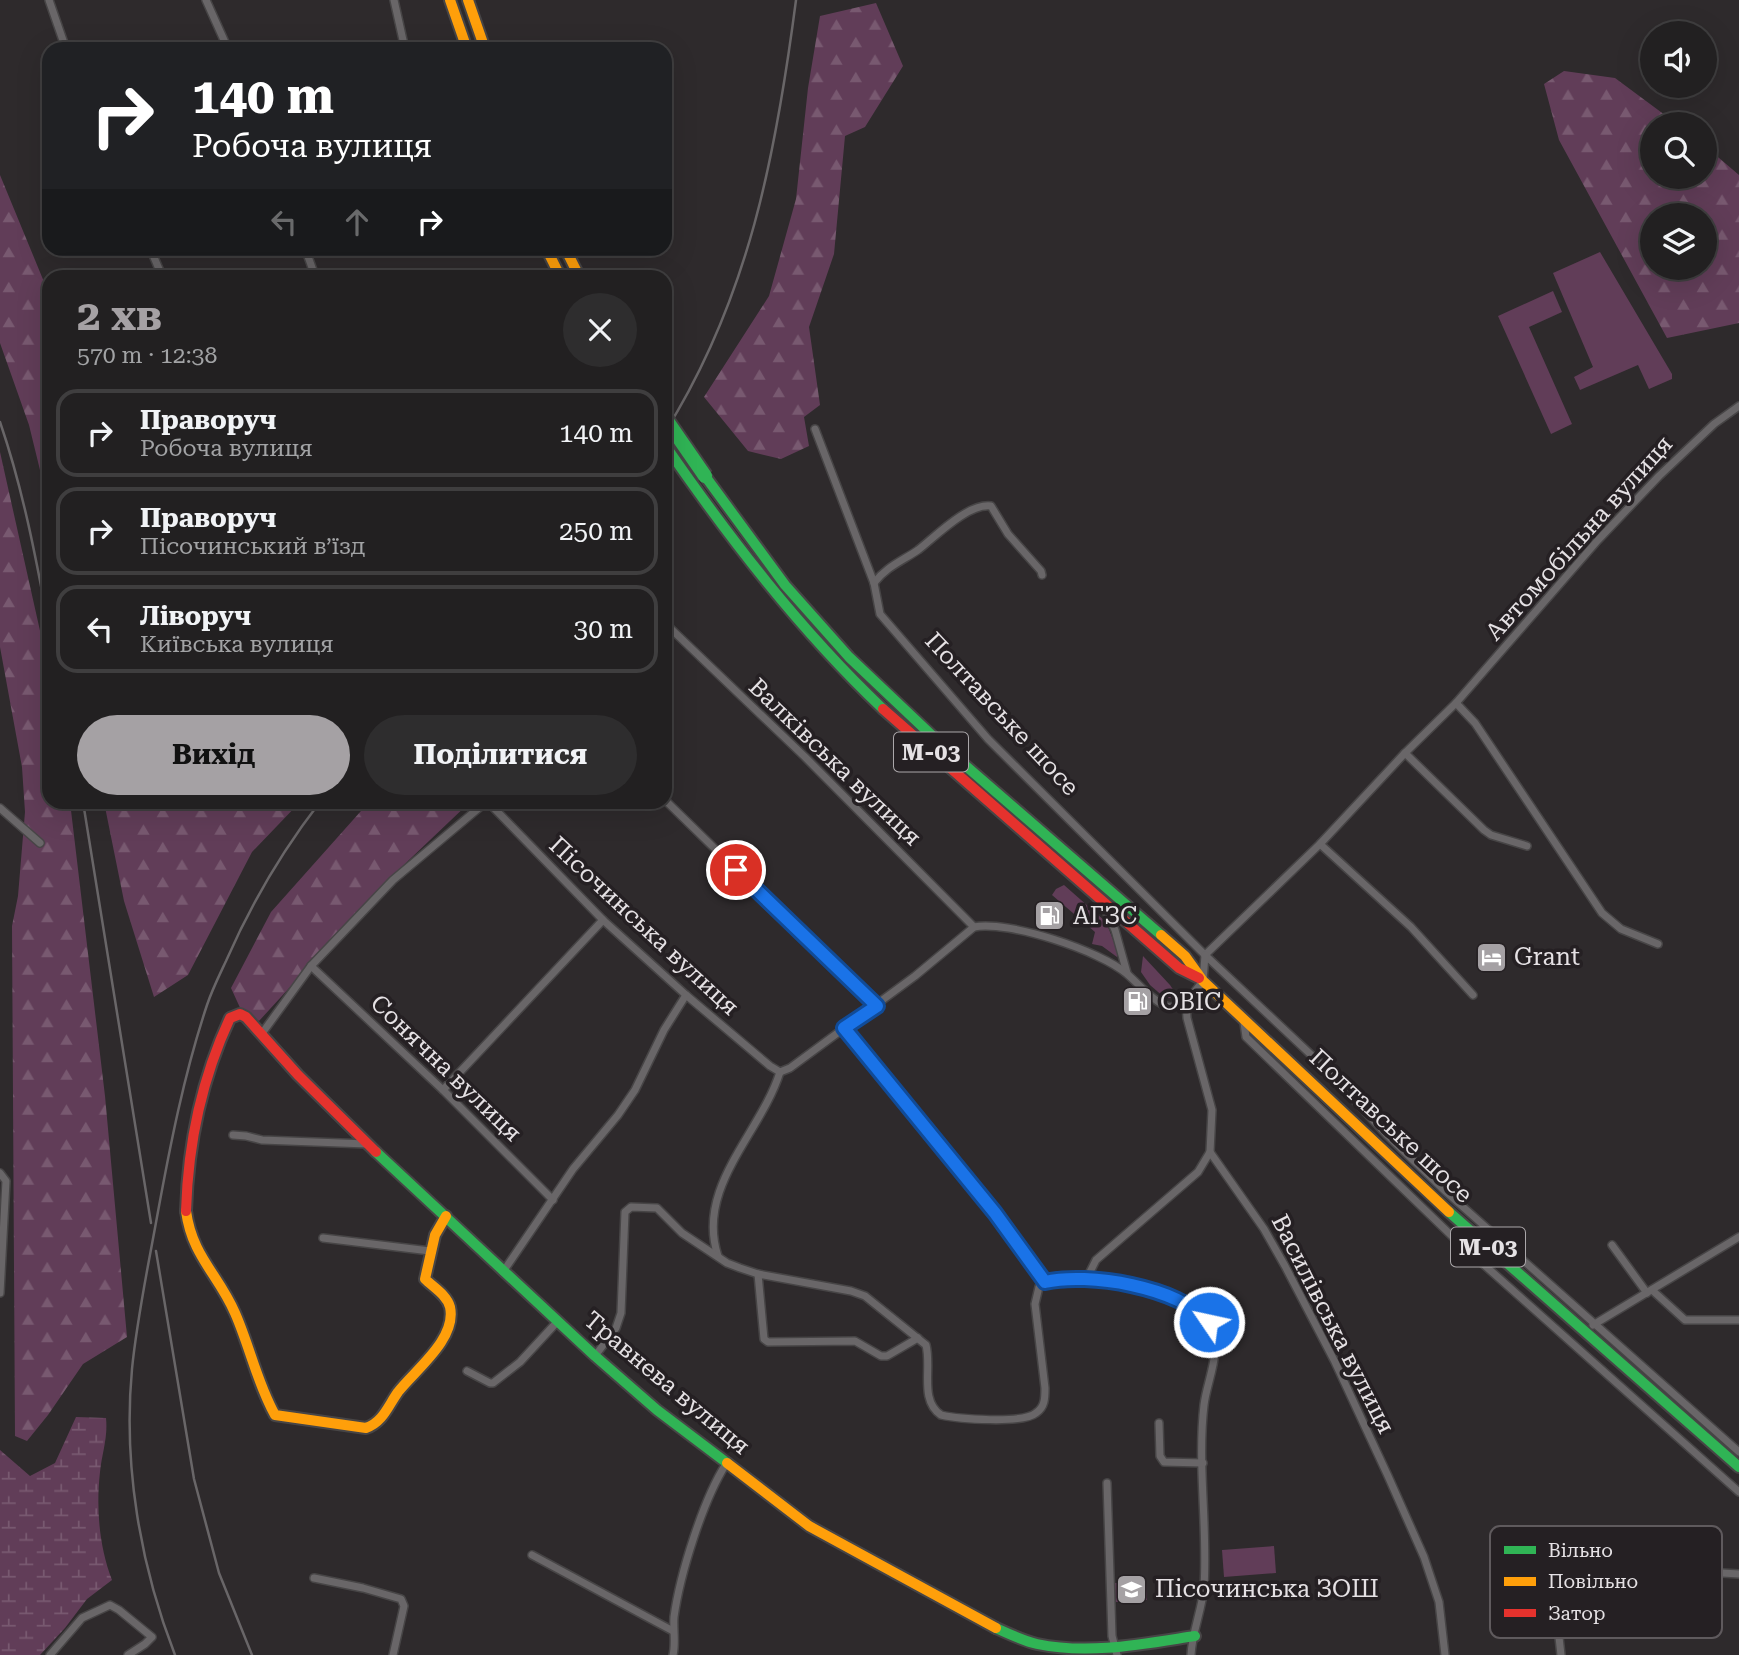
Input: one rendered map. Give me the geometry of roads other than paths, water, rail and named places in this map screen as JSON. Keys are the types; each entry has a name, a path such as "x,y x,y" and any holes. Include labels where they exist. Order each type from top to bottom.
{"main road":[{"path":"450,0 465,42"},
{"path":"468,0 483,42"},
{"name":"М-03","path":"672,428 785,586 849,657 944,747 1185,956 1203,981"},
{"name":"М-03","path":"672,456 774,592 841,667 936,756 1100,900 1179,968 1203,981"},
{"name":"Полтавське шосе","path":"1203,981 1462,1224 1589,1328 1739,1467"},
{"path":"262,1032 240,1014 230,1018 224,1030 205,1090 187,1170 187,1206 188,1230 235,1311 275,1415 366,1428 377,1423 399,1391 436,1348 449,1322 450,1307 446,1299 425,1279 430,1251 437,1230 446,1216"},
{"name":"Травнева вулиця","path":"262,1032 298,1075 368,1144 557,1322 655,1408 809,1525 998,1629 1044,1647 1116,1652 1195,1636"}],"street":[{"path":"49,0 64,42"},
{"path":"206,0 225,42"},
{"path":"394,0 403,42"},
{"name":"Автомобільна вулиця","path":"1205,955 1320,844 1456,703 1598,540 1650,485 1714,424 1739,406"},
{"name":"Полтавське шосе","path":"815,429 874,583 880,614 988,739 1205,955 1322,1066 1388,1136 1589,1328 1739,1452"},
{"path":"874,583 888,568 956,520 984,505 991,506 1008,534 1041,571 1042,576"},
{"name":"Валківська вулиця","path":"672,630 805,757 974,927"},
{"path":"1456,703 1475,723 1602,913 1621,929 1658,944"},
{"path":"1405,753 1484,830 1491,835 1527,846"},
{"path":"672,807 877,1006"},
{"path":"0,808 40,843"},
{"path":"262,1032 312,966 393,880 479,809"},
{"name":"Пісочинська вулиця","path":"494,809 603,920 686,995 780,1072"},
{"path":"1320,844 1411,928 1472,995"},
{"path":"1100,900 1115,930 1128,974"},
{"path":"443,1090 603,920"},
{"path":"718,1256 713,1228 723,1180 768,1102 780,1072 790,1068 877,1006 974,927 996,925 1040,935 1112,964 1170,1007 1186,1003"},
{"path":"1086,1280 1096,1260 1198,1172 1210,1152 1212,1110 1186,1018 1186,1003 1203,981 1205,955"},
{"name":"Сонячна вулиця","path":"312,966 443,1090 552,1200"},
{"path":"503,1272 573,1169 635,1090 664,1030 686,995"},
{"path":"1244,1019 1246,1037 1454,1238 1739,1492"},
{"path":"844,1028 995,1213 1045,1282"},
{"path":"233,1135 262,1140 368,1144"},
{"name":"Василівська вулиця","path":"1210,1152 1264,1229 1335,1362 1424,1558 1439,1602 1446,1655"},
{"path":"0,1174 6,1181 0,1293"},
{"path":"595,1356 615,1328 621,1313 626,1210 631,1207 657,1208 682,1233 727,1263 758,1275 851,1291 865,1296 926,1345 929,1355 929,1401 941,1415 1019,1419 1032,1416 1040,1409 1045,1399 1045,1388 1035,1304 1037,1290 1045,1282 1086,1280 1162,1293 1203,1314 1213,1332 1215,1355 1204,1409 1204,1588 1191,1655"},
{"path":"1589,1328 1739,1237"},
{"path":"323,1238 430,1251"},
{"path":"1612,1245 1649,1291 1685,1320 1739,1320"},
{"path":"758,1275 764,1339 768,1342 855,1340 881,1356 887,1356 918,1338"},
{"path":"467,1371 493,1383 520,1362 557,1322"},
{"path":"1160,1423 1160,1456 1164,1462 1203,1463"},
{"path":"673,1655 673,1630 678,1596 711,1490 726,1464"},
{"path":"1107,1483 1112,1636 1116,1652"},
{"path":"532,1555 673,1630"},
{"path":"314,1578 401,1599 404,1606 393,1655"},
{"path":"50,1655 82,1618 110,1605 119,1609 152,1637 128,1655"}],"railway":[{"path":"672,420 718,330 754,224 779,114 796,0"},
{"path":"0,422 22,498 42,592"},
{"path":"84,809 151,1223"},
{"path":"175,1655 152,1586 132,1478 130,1405 140,1312 178,1110 209,999 257,899 280,859 315,809"},
{"path":"156,1251 194,1479 219,1573 252,1655"}],"place":[{"name":"АГЗС","path":"1050,916"},
{"name":"Grant","path":"1491,957"},
{"name":"ОВІС","path":"1137,1002"},
{"name":"Пісочинська ЗОШ","path":"1132,1589"}]}
